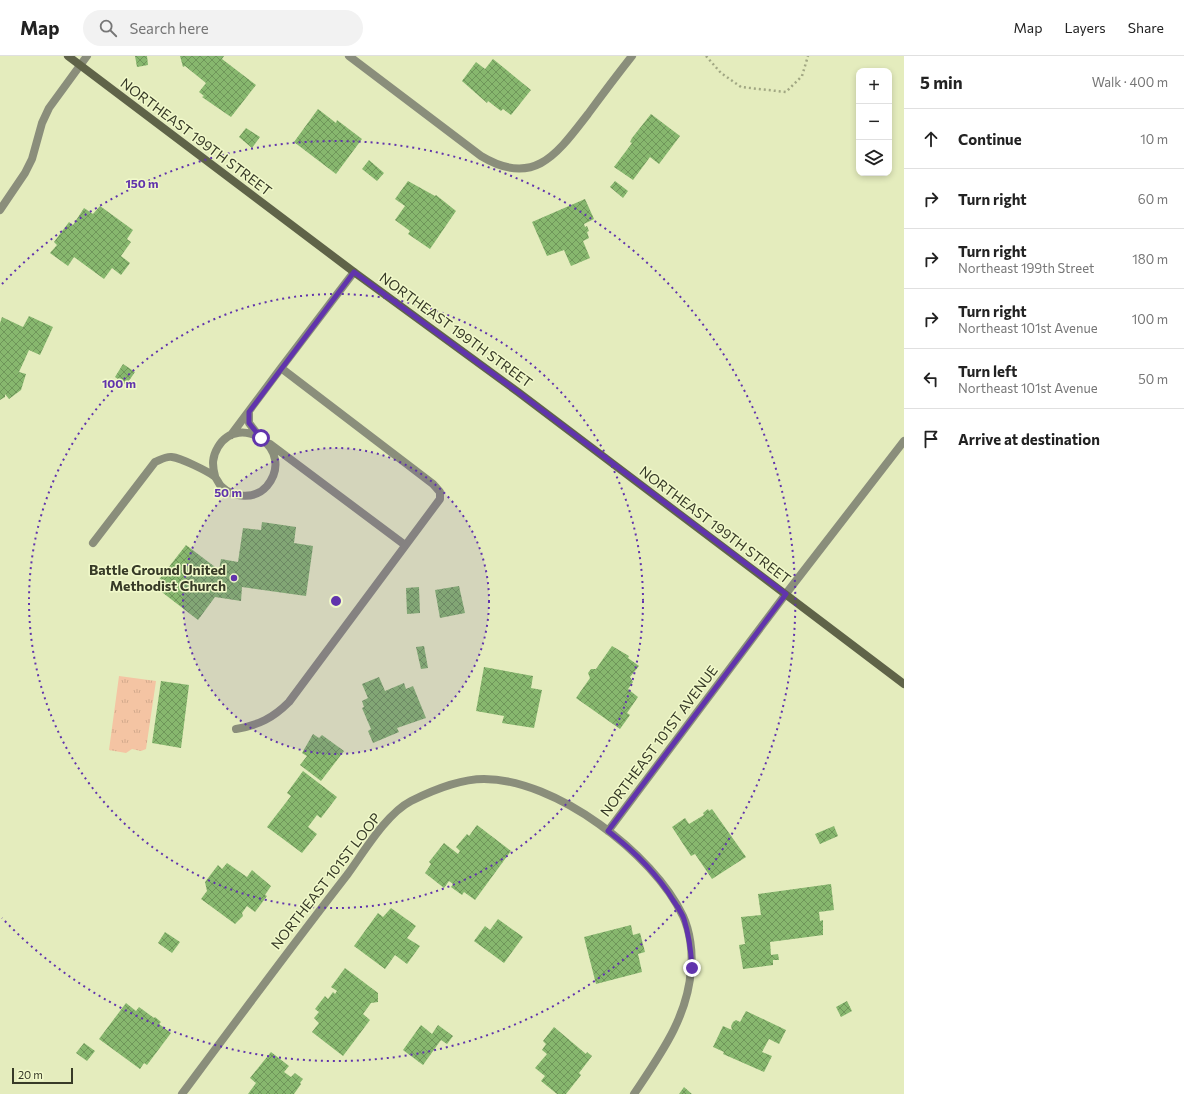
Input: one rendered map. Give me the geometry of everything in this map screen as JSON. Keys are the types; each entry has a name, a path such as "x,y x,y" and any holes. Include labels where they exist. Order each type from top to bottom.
{"main road":[{"name":"NORTHEAST 199TH STREET","path":"68,56 354,272 518,392 904,684"}],"street":[{"path":"0,210 25,173 32,159 42,123 48,108 87,56"},
{"path":"349,56 481,156 506,167 523,168 533,166 547,160 562,147 632,56"},
{"path":"249,412 249,423 261,438 269,445 275,458 276,469 273,479 264,489 254,495 243,496 232,494 220,486 212,467 214,456 221,443 231,435 249,412 354,272"},
{"path":"236,729 254,726 268,720 289,702 440,498 440,492 433,484 281,368"},
{"path":"231,435 246,433 261,438 405,545"},
{"name":"NORTHEAST 101ST AVENUE","path":"634,1094 675,1029 688,999 692,968 690,941 684,917 668,891 651,868 608,831 786,594 904,441"},
{"path":"93,543 155,462 171,457 215,476"},
{"name":"NORTHEAST 101ST LOOP","path":"182,1094 387,821 408,802 434,790 460,782 483,779 512,782 541,791 570,806 608,831"}],"path":[{"path":"706,56 721,73 741,87 786,92 802,76 808,56"}],"green space":[{"path":"119,676 156,681 146,749 141,751 132,749 126,753 109,750"}],"building":[{"path":"135,56 147,56 148,65 137,67"},
{"path":"180,56 224,56 222,59 256,85 231,117 202,97 204,96 199,92 206,83 185,66 183,67"},
{"path":"493,59 531,90 511,115 503,109 501,111 488,101 487,103 462,81 476,62 485,69"},
{"path":"318,109 336,123 337,120 362,139 336,174 294,142"},
{"path":"651,114 680,136 659,164 650,157 633,180 614,167 632,143 630,142 632,138"},
{"path":"246,128 260,137 252,148 239,137"},
{"path":"369,160 384,173 377,181 362,169"},
{"path":"408,181 435,196 436,195 456,211 430,249 408,234 410,231 395,220 405,206 395,199"},
{"path":"615,181 628,191 623,198 610,187"},
{"path":"585,199 594,219 584,224 585,227 587,226 589,231 587,232 589,238 583,241 590,258 571,266 564,250 547,256 532,222"},
{"path":"100,206 133,230 127,239 131,242 121,256 130,263 121,275 112,268 104,279 74,257 68,266 50,253 57,245 54,242 69,222 73,225 84,208 93,214"},
{"path":"29,316 53,327 40,355 29,350 19,372 26,374 21,390 9,399 5,394 5,397 0,400 0,323 2,317 23,327"},
{"path":"123,364 135,372 126,385 115,377"},
{"name":"Battle Ground United Methodist Church","path":"262,522 296,527 294,543 313,546 306,596 242,587 241,601 215,597 198,620 154,586 186,545 219,570 221,559 238,562 243,528 261,530"},
{"path":"459,586 465,613 440,618 435,590"},
{"path":"419,587 420,613 407,614 406,588"},
{"path":"424,646 428,668 421,669 416,647"},
{"path":"612,646 629,656 628,658 639,666 630,677 633,682 628,689 638,697 627,713 630,715 620,729 576,698 590,678 588,673 591,669 596,669"},
{"path":"484,667 533,676 531,688 542,690 534,728 502,723 504,716 476,711"},
{"path":"379,677 385,691 404,683 406,689 413,686 426,718 397,728 399,732 373,743 368,731 371,729 362,708 364,707 362,701 368,698 362,684"},
{"path":"161,681 189,685 181,748 152,743"},
{"path":"313,734 319,738 322,735 344,751 321,781 300,765 307,756 302,753"},
{"path":"303,771 337,797 321,818 317,815 308,827 317,834 302,853 267,827 291,796 287,793"},
{"path":"708,809 709,811 712,809 746,857 712,879 695,854 691,856 672,827 685,818 689,824 704,815 703,813"},
{"path":"477,825 511,851 475,900 464,892 462,895 451,887 453,884 449,881 444,888 425,873 431,864 429,862 444,843 458,854 460,851 456,847 467,834 469,836"},
{"path":"834,826 838,836 820,844 815,834"},
{"path":"227,863 247,877 252,870 271,886 265,895 267,896 255,912 247,906 242,913 243,916 235,924 201,899 207,891 205,882 218,865 222,869"},
{"path":"831,884 834,910 819,912 820,921 823,920 823,935 770,942 771,955 778,954 779,960 773,960 773,965 743,969 739,945 745,944 741,917 761,915 758,894"},
{"path":"391,908 416,926 407,938 420,946 407,964 395,955 385,969 354,946 378,913 383,917"},
{"path":"498,919 523,937 504,963 474,941 485,926 490,930"},
{"path":"631,925 633,935 640,933 645,952 638,954 642,972 596,984 584,937"},
{"path":"165,932 180,942 172,953 158,943"},
{"path":"345,968 378,993 378,1002 371,1003 363,1014 370,1020 343,1056 312,1032 319,1023 314,1018 319,1012 315,1009 325,996 328,999 333,992 335,994 337,991 331,987"},
{"path":"847,1001 852,1011 841,1017 836,1007"},
{"path":"126,1003 136,1011 139,1007 154,1018 155,1017 161,1022 159,1024 171,1033 147,1065 144,1063 140,1069 99,1039"},
{"path":"746,1011 786,1030 779,1044 769,1039 762,1052 772,1056 764,1072 723,1054 724,1052 713,1047 723,1026 732,1030 731,1026 733,1022 736,1020 740,1022"},
{"path":"421,1025 432,1034 438,1025 453,1036 447,1044 441,1040 423,1065 403,1050"},
{"path":"554,1027 586,1054 587,1052 592,1056 579,1073 581,1075 566,1094 557,1094 541,1081 545,1076 535,1068 547,1054 542,1050 546,1044 543,1041"},
{"path":"84,1043 95,1051 87,1061 76,1053"},
{"path":"271,1052 289,1066 284,1072 291,1077 295,1073 303,1079 300,1083 301,1084 294,1094 248,1094 256,1083 250,1078"},
{"path":"684,1087 692,1094 679,1094"}],"place":[{"name":"Battle Ground United Methodist Church","path":"234,578"}],"route":[{"path":"261,438 249,423 249,412 354,272 518,392 786,594 608,831 651,868 668,891 684,917 690,941 692,968"}]}
